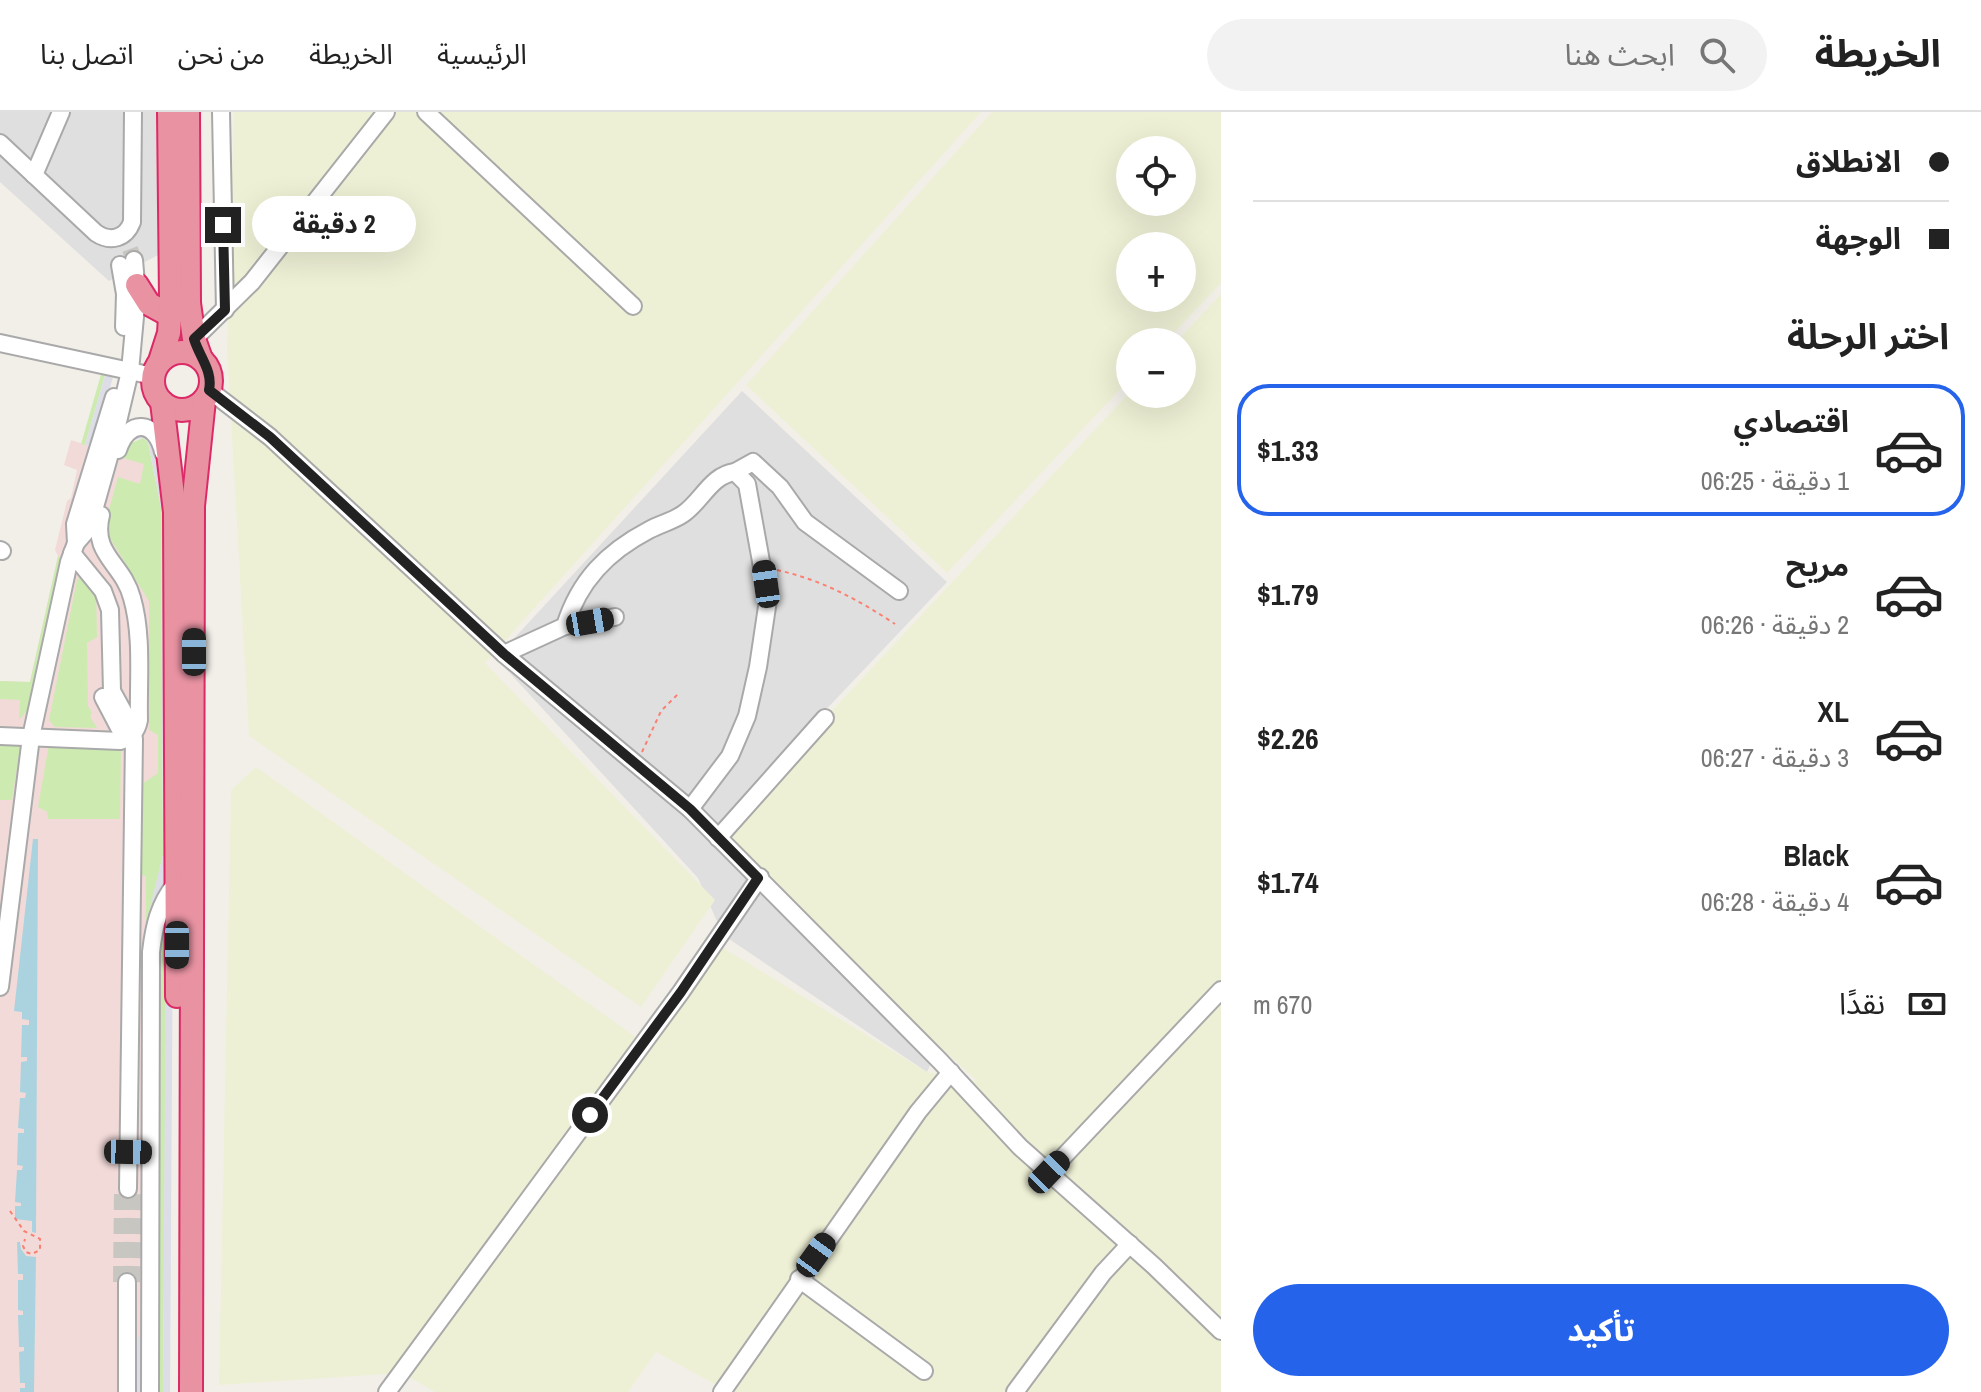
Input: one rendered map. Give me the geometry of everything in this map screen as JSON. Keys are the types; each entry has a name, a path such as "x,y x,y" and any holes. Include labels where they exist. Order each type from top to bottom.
{"highway":[{"path":"169,112 171,316 165,349 156,369 156,395 172,408 183,410 194,407 206,395"},
{"path":"188,112 189,303 198,349 211,379 206,395 193,506 191,1392"},
{"path":"137,285 149,304 171,316"},
{"path":"156,369 169,354 180,351 192,353 198,349"},
{"path":"162,402 175,512 176,1392"}],"street":[{"path":"34,175 61,112"},
{"path":"126,370 123,250 132,222 133,112"},
{"path":"221,112 225,310"},
{"path":"198,349 225,310 252,282 386,112"},
{"path":"426,112 633,306"},
{"path":"0,143 96,233 123,250 137,285 126,370 74,529 74,548 31,737 0,987"},
{"path":"0,343 126,370 156,369"},
{"path":"206,395 270,437 504,654 690,809 951,1072 1020,1147 1130,1244 1221,1331"},
{"path":"128,1189 132,733 137,625 129,589 100,544 97,532 119,445 123,436 134,428 153,431 160,441 175,512"},
{"path":"565,626 572,603 586,579 617,550 683,513 723,474 735,472 753,462 780,487 805,522 899,591"},
{"path":"690,809 730,756 747,716 768,600 747,484 735,472"},
{"path":"74,548 87,545 95,551 133,605"},
{"path":"74,548 103,591 110,610 111,665 132,733"},
{"path":"110,610 133,605"},
{"path":"504,654 565,626 615,617"},
{"path":"718,838 825,718"},
{"path":"0,736 132,733"},
{"path":"387,1392 681,992 759,877"},
{"path":"150,1392 151,952 156,920 177,881"},
{"path":"1049,1172 1221,990"},
{"path":"722,1392 918,1112 951,1072"},
{"path":"128,1152 152,1153"},
{"path":"1015,1392 1103,1273 1130,1244"},
{"path":"799,1279 924,1371"},
{"path":"127,1282 132,1305 127,1328 127,1392"},
{"path":"127,1328 150,1328"}],"path":[{"path":"763,567 810,577 864,603 895,624"},
{"path":"636,764 661,711 679,693"},
{"path":"11,1214 26,1233 40,1239 40,1250 32,1254 26,1252 23,1246 25,1239"}],"shaded area":[{"path":"0,112 156,112 158,255 109,281 0,182"},
{"path":"106,372 113,377 93,447 85,445"},
{"path":"742,391 947,582 707,835 933,1059 927,1072 723,935 698,878 496,658"},
{"path":"138,434 152,437 164,483 168,878 143,952 145,928 163,855 161,508 148,441 143,438 134,440 124,457 119,455 121,446"},
{"path":"71,440 123,457 142,440 161,508 160,874 145,928 144,952 161,952 159,1392 0,1392 0,681 30,682 58,556 55,550 77,470 64,465"},
{"path":"173,915 170,1392 163,1392 166,923 167,916"},
{"path":"140,1336 145,1392 135,1392 135,1342"}],"green space":[{"path":"234,112 981,112 485,663 715,900 641,1007 249,736 227,348"},
{"path":"992,112 1221,112 1221,283 1196,309 1196,232 1116,232 1116,312 1193,312 1178,328 1116,328 1116,394 947,573 746,385"},
{"path":"1221,294 1221,1392 716,1392 718,1386 656,1352 628,1392 435,1392 402,1373 219,1385 231,790 256,767 644,1043 712,941 927,1072 977,1081 714,837 1116,407 1196,408 1196,328 1189,328"},
{"path":"102,371 106,372 85,445 81,444"},
{"path":"143,438 148,442 161,508 163,855 146,926 146,876 142,875 142,784 158,773 158,735 149,730 149,601 106,532 105,524 118,477 140,484 144,464 123,458 129,444"},
{"path":"58,556 63,562 31,706 19,720 20,700 0,699 0,681 30,682"},
{"path":"81,575 96,591 97,637 87,643 88,706 97,728 55,727 49,720 77,580"},
{"path":"0,742 17,743 20,748 12,800 0,800"},
{"path":"49,744 121,748 120,819 48,819 47,812 38,807"},
{"path":"167,916 163,1392 159,1392 161,932"}],"water":[{"path":"33,839 38,839 36,1233 32,1232 32,1221 15,1219 15,1206 21,1206 21,1203 15,1202 17,1170 22,1170 23,1166 17,1165 18,1133 24,1133 24,1129 18,1128 20,1098 25,1098 26,1093 20,1092 21,1062 27,1061 27,1057 21,1057 22,1025 29,1025 29,1020 22,1019 22,1012 14,1011"},
{"path":"17,1242 20,1242 26,1256 36,1257 34,1392 20,1392 20,1388 25,1388 25,1383 20,1383 19,1352 24,1351 24,1347 19,1347 18,1315 23,1315 23,1311 18,1310 18,1280 23,1280 23,1274 18,1274"}],"tunnel":[{"path":"130,249 134,260"},
{"path":"121,1282 122,1189"},
{"path":"132,1282 134,1189"}],"route":[{"path":"223,225 225,310 194,339 208,368 211,379 209,390 270,437 504,654 690,809 758,878 681,992 590,1115"}]}
